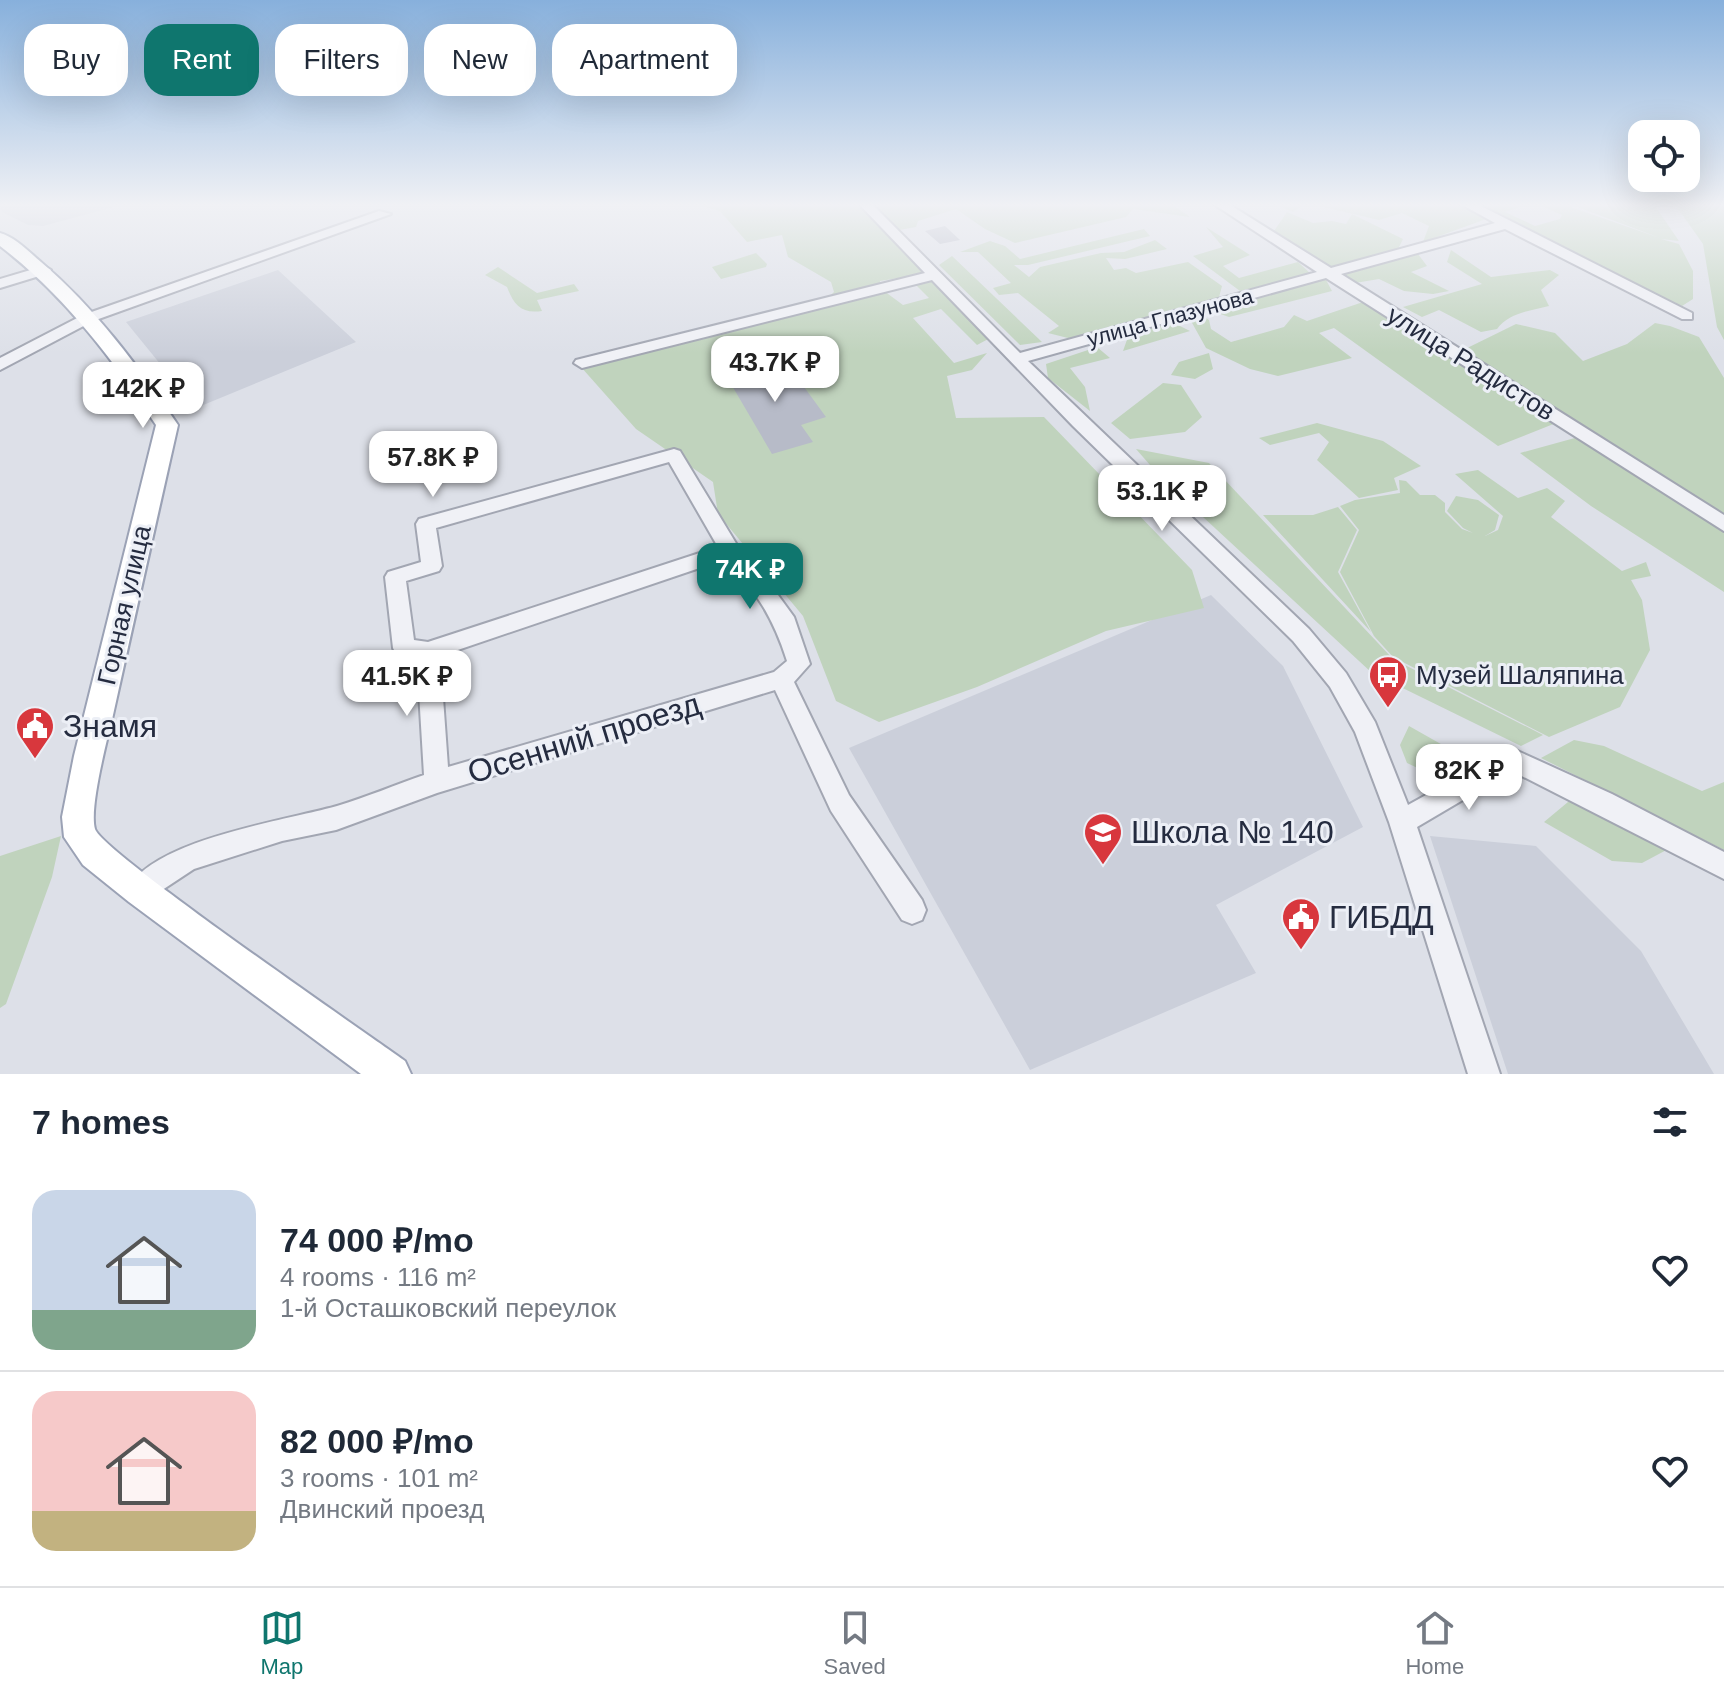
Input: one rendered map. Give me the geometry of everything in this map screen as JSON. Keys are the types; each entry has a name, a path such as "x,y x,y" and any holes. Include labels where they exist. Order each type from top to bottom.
{"main road":[{"name":"Горная улица","path":"21,253 44,270 88,318 167,425 89,756 78,817 80,837 94,854 141,891 392,1074"}],"street":[{"path":"0,365 88,318 273,253"},
{"path":"913,253 1017,359 1301,635 1338,680 1366,729 1402,822 1484,1074"},
{"name":"улица Радистов","path":"1298,253 1724,524"},
{"name":"улица Глазунова","path":"1017,359 1402,253"},
{"path":"1564,253 1687,316"},
{"path":"0,284 44,270"},
{"path":"582,363 935,275"},
{"path":"730,550 428,651 404,648 395,577 432,566 426,524 674,455 730,550 752,574 786,623 799,664 781,679 840,803 912,910"},
{"path":"428,651 437,782"},
{"name":"Осенний проезд","path":"141,891 186,859 282,829 365,809 437,782 781,679"},
{"path":"1402,822 1511,759 1603,802 1724,866"}],"shaded area":[{"path":"278,270 356,342 196,408 126,322"},
{"name":"Школа № 140","path":"1211,595 1283,666 1363,827 1216,905 1256,973 1030,1070 849,748"},
{"path":"1430,836 1536,846 1641,951 1714,1074 1508,1074"}],"green space":[{"path":"756,253 767,264 766,267 721,279 712,267"},
{"path":"787,253 909,253 929,273 880,281 880,288 903,305 929,298 914,283 933,278 992,337 977,345 941,309 913,318 954,363 987,353 972,370 947,376 956,418 1044,417 1192,570 1204,608 1106,631 977,687 879,722 836,701 803,616 718,514 713,482 636,429 581,367 826,299 834,292 831,282 788,257"},
{"path":"979,253 1013,253 1020,259 1044,253 1078,253 1028,265 1014,265 1029,277 1040,267 1100,253 1150,253 1125,259 1106,258 1114,270 1126,268 1136,273 1188,262 1222,286 1218,301 1072,339 1048,333 1059,326 1018,293 999,295 993,288 1011,283"},
{"path":"1247,253 1250,255 1223,266 1239,278 1298,262 1311,274 1240,291 1193,256"},
{"path":"1303,253 1383,253 1327,268"},
{"path":"1450,253 1456,253 1491,277 1550,270 1559,275 1541,290 1549,306 1520,313 1507,319 1497,329 1481,332 1439,310 1422,317 1403,307 1482,284 1447,262"},
{"path":"1562,253 1684,253 1693,271 1693,299 1682,306 1668,303"},
{"path":"1705,253 1724,253 1724,340 1717,327"},
{"path":"1418,254 1427,266 1411,272 1449,291 1433,294 1404,291 1379,279 1355,283 1342,274"},
{"path":"952,256 1042,342 1020,345 939,265"},
{"path":"498,267 537,293 574,284 579,291 537,300 542,311 529,311 512,299 507,287 485,275"},
{"path":"1325,278 1332,291 1229,317 1209,310"},
{"path":"1366,301 1556,423 1498,446 1334,328 1319,333 1352,358 1278,376 1250,369 1206,348 1191,321 1202,315 1209,320 1211,329 1231,342 1284,327 1294,315 1307,321"},
{"path":"1172,322 1190,331 1123,351 1129,334"},
{"path":"1655,323 1699,337 1724,378 1724,518 1459,352 1516,324 1555,333 1583,361 1627,344"},
{"path":"1097,347 1110,358 1070,368 1085,387 1090,411 1048,378 1046,364"},
{"path":"1209,353 1213,369 1195,379 1171,375 1179,362"},
{"path":"1163,383 1181,385 1202,417 1185,432 1130,439 1111,423"},
{"path":"1317,423 1383,441 1421,466 1394,478 1398,490 1359,498 1317,460 1329,442 1319,433 1270,445 1259,438"},
{"path":"1582,436 1724,531 1724,592 1591,506 1520,453"},
{"path":"1136,449 1209,463 1393,659 1543,735 1521,746 1372,673 1164,481"},
{"path":"1478,470 1518,498 1547,488 1565,501 1551,517 1622,571 1646,562 1651,576 1631,580 1642,600 1650,650 1620,707 1549,737 1393,657 1374,636 1340,572 1359,530 1340,506 1355,500 1400,493 1399,480 1406,481 1420,495 1435,495 1445,503 1445,512 1462,529 1473,533 1463,528 1447,511 1456,496 1478,500 1499,515 1495,530 1485,536 1498,530 1503,516 1455,474"},
{"path":"1338,507 1357,530 1338,572 1371,632 1263,515 1313,515"},
{"path":"1409,726 1455,752 1447,782 1407,763 1400,745"},
{"path":"1574,740 1604,746 1702,791 1724,782 1724,850 1541,758"},
{"path":"1574,797 1672,847 1642,863 1612,861 1544,822"},
{"path":"61,836 52,877 6,1004 0,1008 0,856"}],"building":[{"path":"758,360 768,376 791,369 826,417 801,425 813,442 772,454 731,384 719,370"}],"place":[{"name":"Музей Шаляпина","path":"1388,709"},
{"name":"Знамя","path":"35,760"},
{"name":"Школа № 140","path":"1103,866"},
{"name":"ГИБДД","path":"1301,951"}]}
